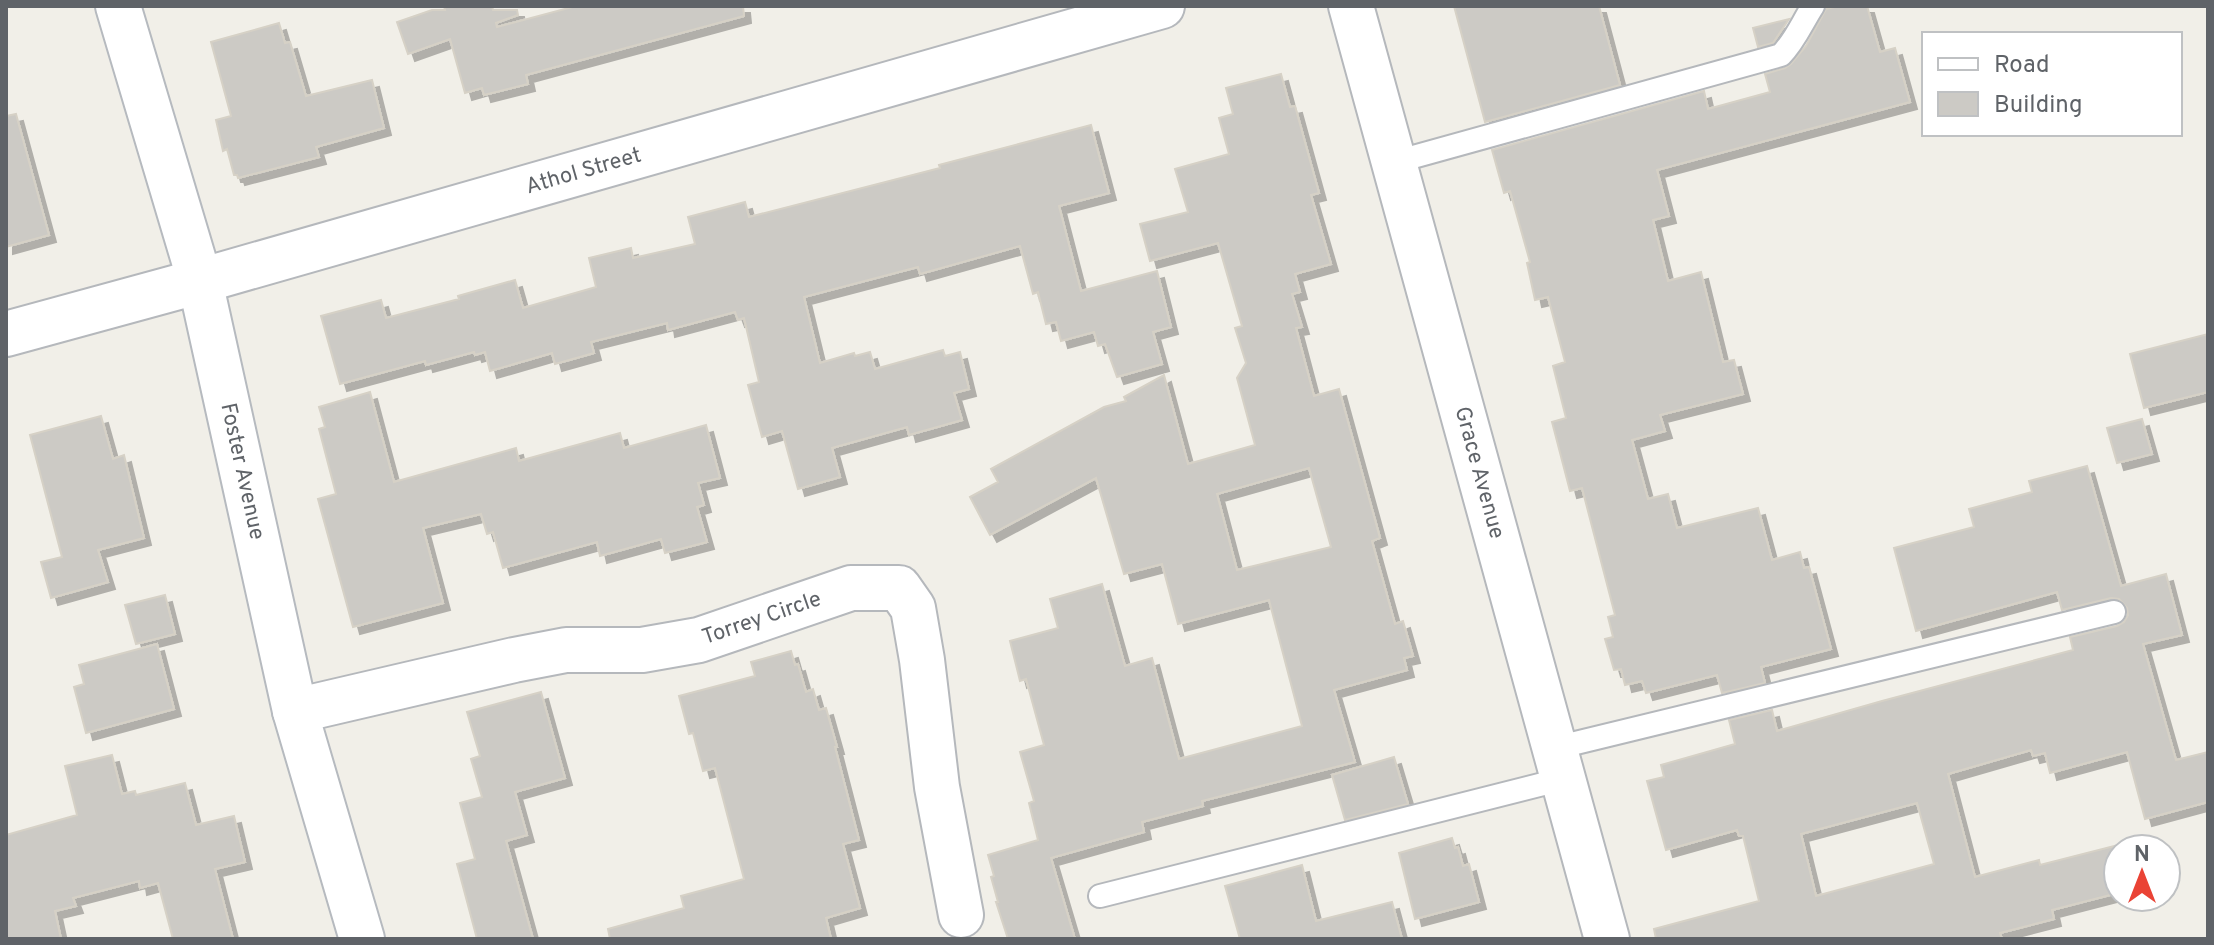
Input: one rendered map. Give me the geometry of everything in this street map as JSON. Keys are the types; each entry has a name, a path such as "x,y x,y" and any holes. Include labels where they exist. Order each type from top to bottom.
{"street":[{"name":"Foster Avenue","path":"118,6 200,281 295,711 362,939"},
{"name":"Athol Street","path":"6,334 1162,6"},
{"name":"Grace Avenue","path":"1351,6 1607,939"},
{"name":"Torrey Circle","path":"295,711 566,650 642,650 699,640 851,588 899,588 913,608 937,787 961,915"}],"lane":[{"path":"1395,162 1781,55 1793,43 1813,6"},
{"path":"1100,896 1559,763 2114,612"}],"building":[{"path":"444,6 492,6 493,10 517,10 518,15 496,23 497,27 576,6 743,6 744,16 526,75 528,84 484,95 482,88 465,93 450,39 408,54 397,22 432,10 445,10"},
{"path":"1454,6 1599,6 1620,85 1485,122"},
{"path":"1867,6 1880,52 1895,48 1910,102 1657,170 1669,216 1653,220 1668,281 1701,272 1723,362 1734,360 1743,394 1660,415 1665,431 1632,440 1648,499 1668,494 1677,528 1758,508 1772,560 1800,552 1804,568 1809,567 1831,649 1761,667 1765,683 1722,693 1717,675 1646,693 1642,681 1625,685 1621,669 1614,670 1605,639 1613,637 1608,617 1615,615 1582,488 1570,491 1552,422 1566,418 1553,366 1565,362 1548,297 1535,300 1527,263 1530,262 1510,191 1504,193 1492,150 1704,91 1708,109 1770,92 1765,74 1791,64 1806,46 1826,9"},
{"path":"1789,19 1773,43 1758,47 1753,28"},
{"path":"279,23 285,43 290,42 306,96 372,80 384,128 316,147 319,157 238,178 234,175 227,149 223,151 216,120 231,116 211,42"},
{"path":"1281,74 1290,107 1295,106 1319,193 1311,195 1331,264 1295,274 1300,292 1292,294 1302,327 1296,328 1314,396 1339,389 1380,538 1372,541 1395,624 1403,621 1413,656 1404,658 1407,670 1334,690 1355,762 1202,801 1203,806 1142,822 1144,832 1051,858 1075,939 1008,939 996,902 988,855 1038,840 1029,803 1034,801 1020,752 1044,745 1026,679 1020,681 1010,641 1058,628 1050,599 1102,584 1125,666 1152,658 1179,759 1302,726 1269,600 1178,624 1162,564 1124,574 1096,478 990,535 970,497 998,482 991,469 1104,407 1126,401 1124,397 1164,375 1188,464 1255,445 1237,378 1246,363 1235,328 1242,326 1218,243 1150,261 1140,224 1188,212 1175,169 1229,154 1219,118 1233,114 1226,88","holes":["1309,468 1331,547 1237,570 1217,494"]},
{"path":"16,114 49,235 6,247 6,116"},
{"path":"1091,125 1109,193 1059,206 1081,291 1157,271 1171,327 1153,332 1162,364 1117,377 1105,344 1098,346 1094,332 1061,341 1056,322 1046,324 1038,292 1033,294 1020,246 920,274 918,267 804,297 820,363 854,353 855,356 870,352 875,369 943,350 945,356 960,352 969,389 954,393 962,420 909,435 907,427 832,448 840,477 798,489 782,431 762,437 748,385 759,382 744,318 738,320 735,312 668,330 667,323 591,342 594,353 555,364 552,353 490,371 485,352 475,355 474,352 426,365 425,361 340,384 321,316 381,300 386,318 459,299 458,296 515,280 523,308 596,287 589,258 631,248 633,258 695,244 688,217 745,202 749,217"},
{"path":"2208,334 2208,392 2144,408 2130,354"},
{"path":"370,392 394,482 516,448 519,461 620,433 624,448 706,425 720,478 698,483 704,505 697,507 707,542 665,553 661,539 600,556 597,542 503,568 493,532 487,534 481,514 423,528 443,603 353,627 318,499 336,494 319,429 325,427 319,407"},
{"path":"101,416 113,459 124,455 144,538 98,550 108,582 51,598 41,562 62,557 30,435"},
{"path":"2142,419 2152,454 2117,463 2107,428"},
{"path":"2087,466 2121,586 2166,574 2182,635 2143,644 2176,760 2208,752 2208,802 2145,819 2127,752 2050,773 2045,753 2033,756 2031,750 1948,774 1975,877 2039,860 2040,865 2102,849 2102,897 2052,910 2054,919 2000,933 2002,939 1656,939 1654,929 1759,901 1743,836 1739,836 1737,830 1666,850 1647,781 1664,777 1661,765 1735,744 1729,720 1772,710 1777,731 2073,650 2070,637 2124,622 2128,615 2127,608 2119,599 2111,598 2062,610 2057,592 1916,631 1894,548 1974,527 1969,509 2032,492 2029,481","holes":["1917,803 1934,864 1816,896 1801,834"]},
{"path":"165,595 175,634 136,644 125,605"},
{"path":"157,644 174,709 86,733 74,687 84,684 79,665"},
{"path":"791,651 806,692 813,689 819,710 826,708 837,747 859,840 843,844 860,908 826,918 831,939 610,939 608,929 684,908 681,896 744,879 715,768 703,771 679,696 755,676 751,662"},
{"path":"541,692 565,778 515,792 527,835 506,841 533,939 477,939 457,864 475,859 460,803 482,797 471,759 480,756 467,712"},
{"path":"112,755 122,794 135,791 136,795 185,783 196,825 234,816 245,862 215,869 233,939 173,939 158,883 140,888 139,881 73,898 76,906 55,911 61,939 6,939 6,835 77,815 65,766"},
{"path":"1394,757 1408,804 1345,820 1332,775"},
{"path":"1452,838 1463,866 1469,864 1479,902 1415,919 1399,853"},
{"path":"1302,865 1316,921 1392,902 1402,939 1240,939 1225,886"}]}
